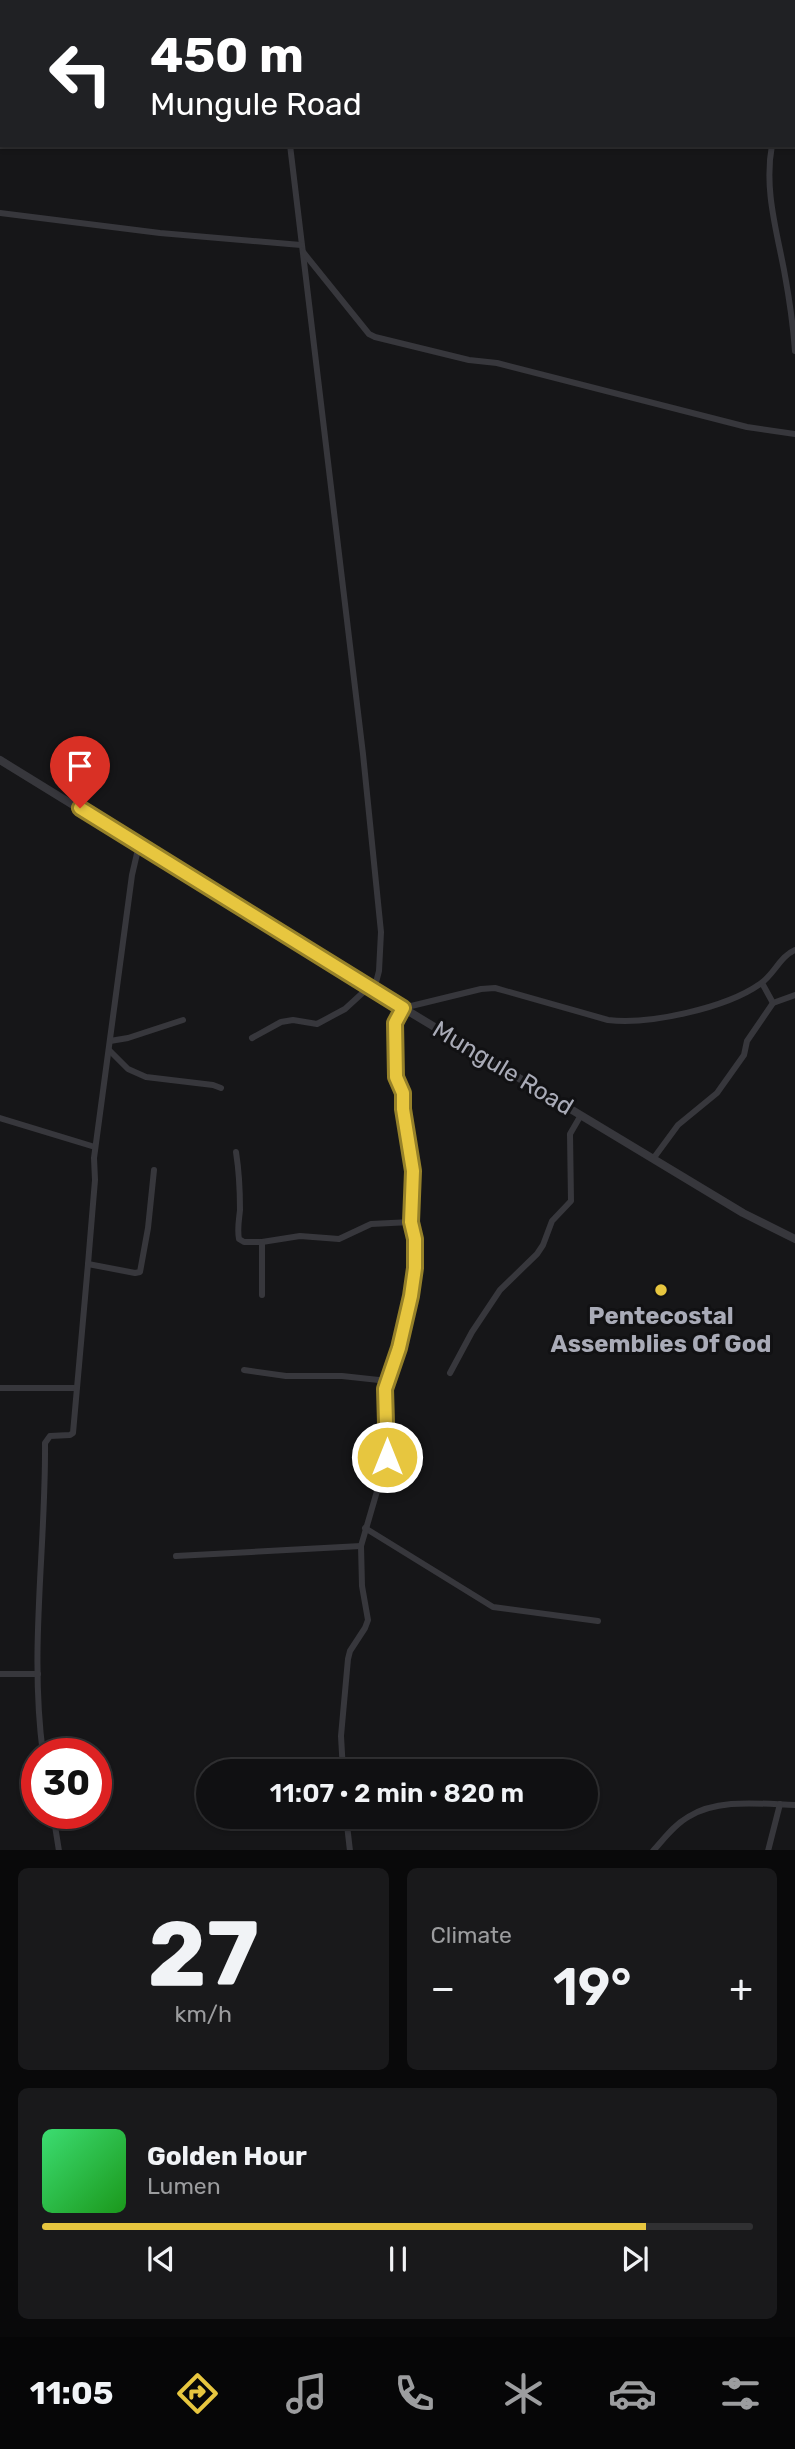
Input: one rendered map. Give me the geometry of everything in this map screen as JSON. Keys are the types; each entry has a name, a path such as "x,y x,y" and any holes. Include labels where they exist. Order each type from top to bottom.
{"street":[{"path":"251,1038 281,1022 293,1020 317,1024 345,1009 371,988 379,971 381,932 344,588 290,147"},
{"path":"772,147 769,159 770,202 792,315 795,351"},
{"path":"0,213 301,248 369,334 375,337 468,360 496,363 747,427 795,434"},
{"name":"Mungule Road","path":"0,760 653,1159 743,1213 795,1239"},
{"path":"41,1738 38,1704 38,1623 45,1443 50,1436 73,1433 95,1180 95,1147 132,875 139,845"},
{"path":"342,1759 344,1684 349,1651 368,1620 362,1586 361,1546 387,1457 385,1389 399,1348 415,1268 415,1239 411,1222 413,1171 403,1093 396,1077 395,1023 403,1008 495,988 591,1016 623,1022 684,1014 745,994 762,983 788,953 795,950"},
{"path":"762,983 774,1003"},
{"path":"653,1159 678,1125 706,1103 726,1082 744,1055 747,1041 774,1003 795,995"},
{"path":"110,1041 183,1020"},
{"path":"109,1050 128,1069 146,1077 221,1088"},
{"path":"450,1373 472,1332 500,1290 537,1254 552,1221 571,1201 570,1134 581,1115"},
{"path":"0,1118 95,1147"},
{"path":"236,1152 240,1211 237,1230 239,1238 244,1242 300,1236 339,1239 372,1224 411,1222"},
{"path":"88,1264 140,1272 154,1170"},
{"path":"262,1242 262,1295"},
{"path":"244,1370 286,1376 342,1376 388,1381"},
{"path":"0,1388 75,1388"},
{"path":"365,1528 493,1608 598,1621"},
{"path":"176,1556 361,1546"},
{"path":"0,1674 38,1674"},
{"path":"768,1850 780,1804"},
{"path":"653,1850 687,1817 715,1806 795,1805"},
{"path":"56,1829 59,1850"},
{"path":"348,1829 351,1850"}],"place":[{"name":"Pentecostal Assemblies Of God","path":"661,1290"}],"route":[{"path":"80,808 403,1008 395,1023 396,1077 403,1093 413,1171 411,1222 415,1239 415,1268 399,1348 385,1389 387,1457"}]}
